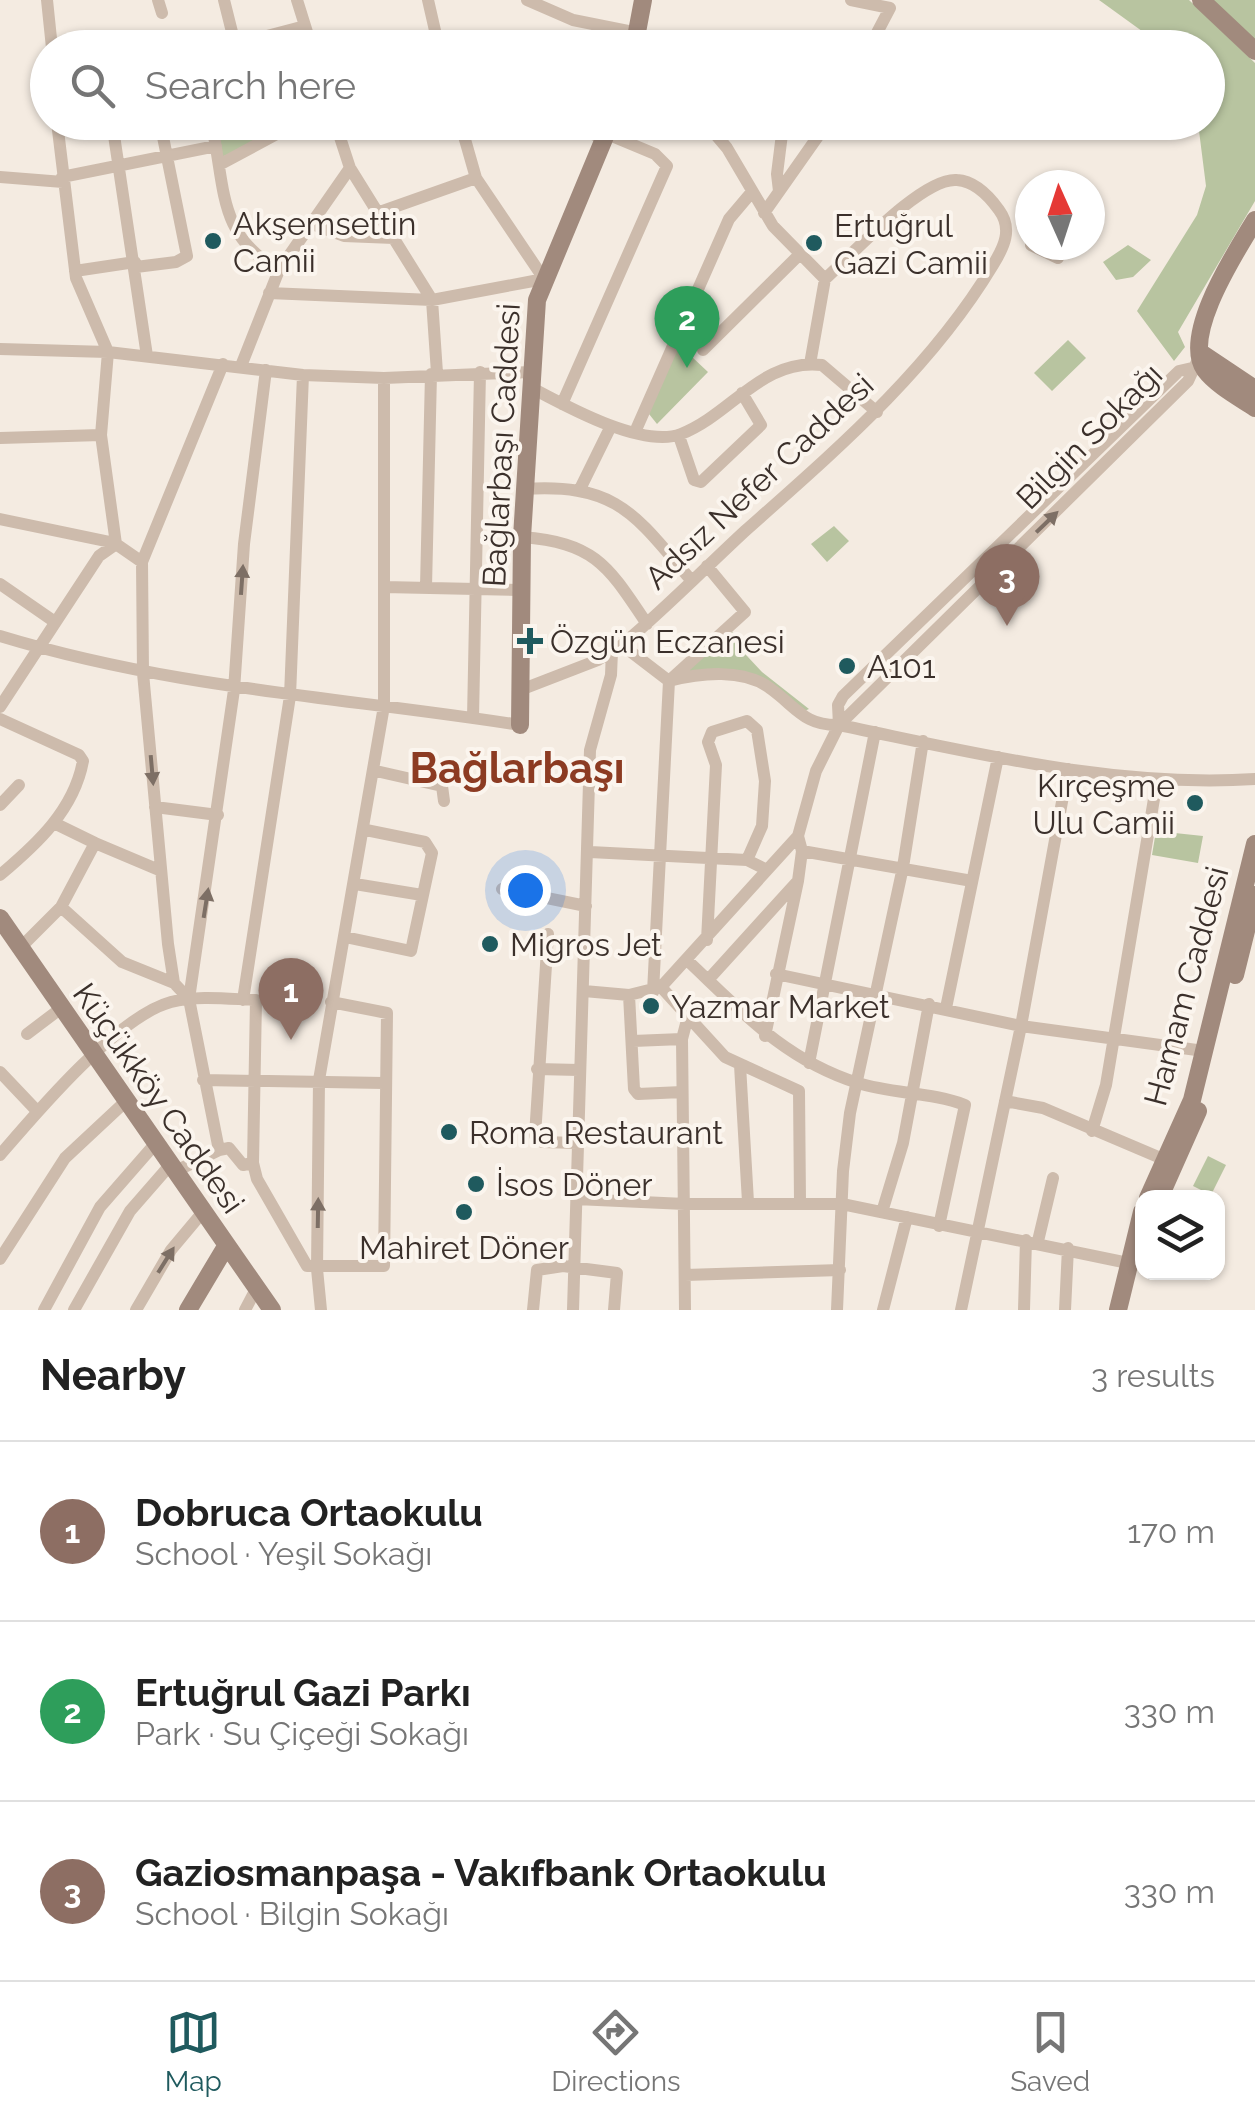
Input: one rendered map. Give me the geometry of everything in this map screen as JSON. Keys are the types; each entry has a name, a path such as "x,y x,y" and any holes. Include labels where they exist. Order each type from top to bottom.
{"main road":[{"path":"640,30 643,0"},
{"path":"1200,0 1255,51"},
{"name":"Bağlarbaşı Caddesi","path":"520,725 524,489 530,380 544,279 604,140"},
{"name":"Bilgin Sokağı","path":"1196,361 1208,310 1255,220"},
{"path":"1196,361 1255,390"},
{"path":"1196,361 1255,408"},
{"name":"Hamam Caddesi","path":"1164,1190 1195,1120 1255,844"},
{"name":"Hamam Caddesi","path":"1151,1190 1210,1053 1255,895"},
{"name":"Küçükköy Caddesi","path":"2,925 272,1310"},
{"path":"188,1310 226,1248"},
{"path":"1118,1310 1135,1265"},
{"path":"1128,1310 1135,1271"}],"street":[{"path":"46,0 50,30"},
{"path":"224,0 227,30"},
{"path":"297,0 306,30"},
{"path":"428,0 434,30"},
{"path":"527,0 602,30"},
{"path":"851,0 890,8 879,30"},
{"path":"290,30 305,26"},
{"path":"59,140 75,271 108,352 101,434 116,544"},
{"path":"116,140 147,356"},
{"path":"75,271 176,262 187,256 164,140"},
{"path":"215,140 242,246 279,270"},
{"path":"219,164 265,140"},
{"path":"341,140 350,168 432,300 434,374 426,587"},
{"path":"270,293 432,300 544,279 476,178 465,140"},
{"path":"562,404 667,166 655,154 624,140"},
{"path":"721,140 764,213 825,279"},
{"path":"779,191 782,140"},
{"path":"764,213 815,140"},
{"path":"0,177 62,180 216,146"},
{"path":"242,366 279,270 350,168"},
{"path":"377,213 476,178"},
{"path":"810,364 825,279 909,204 946,180 970,182 982,191 1002,212 1007,230 1015,235"},
{"path":"635,432 730,219 751,193"},
{"path":"309,223 344,236 394,238"},
{"name":"Adsız Nefer Caddesi","path":"523,689 617,648 877,412 985,278 1001,253 1007,230"},
{"path":"703,350 799,255"},
{"path":"0,349 108,352 304,375 384,378 480,372 530,380 562,404 610,428 678,436 780,368 810,364 822,365 877,412"},
{"path":"840,724 838,705 843,696 1179,371 1196,361"},
{"name":"Bilgin Sokağı","path":"765,1036 798,881 802,852 798,836 816,771 840,724 1188,381 1196,361"},
{"path":"174,983 160,870 144,673 142,562 224,364"},
{"path":"218,1150 189,999 234,690 244,544 266,370"},
{"path":"473,718 479,594 473,588 480,372"},
{"path":"243,1000 290,696 304,375"},
{"path":"321,1310 317,1269 319,1080 366,830 384,706 384,378"},
{"path":"678,436 694,480 702,482 761,425 742,392"},
{"path":"579,492 610,428"},
{"path":"0,438 101,434"},
{"path":"524,489 600,493 648,526 691,580"},
{"path":"0,519 116,544 142,562"},
{"path":"522,537 560,540 598,558 610,569 647,624"},
{"path":"0,706 99,556 116,544"},
{"path":"707,566 745,612 669,682 658,854 657,989 740,1065 798,1090 800,1202"},
{"path":"966,578 976,589"},
{"path":"0,584 56,622"},
{"path":"384,587 522,590"},
{"path":"0,636 144,673 234,690 520,725"},
{"path":"573,1310 590,852 590,750 617,648 669,682 726,675 752,680 772,689 811,723 840,724 1068,770 1157,781 1255,779"},
{"path":"0,719 80,755 83,761 80,777 54,823 0,875"},
{"path":"707,940 716,766 708,742 712,732 747,721 757,730 756,750 764,781 762,826 748,860"},
{"path":"809,1063 875,732"},
{"path":"837,1310 848,1132 903,867 923,742"},
{"path":"946,1008 998,757"},
{"path":"961,1310 1021,1026 1068,770"},
{"path":"376,772 442,786 444,801"},
{"path":"1092,1130 1106,1086 1110,1039 1157,781"},
{"path":"0,805 20,786"},
{"path":"155,806 218,815"},
{"path":"54,823 145,868 160,870"},
{"path":"345,937 411,952 430,846 366,830"},
{"path":"584,991 629,995 657,989 688,961 798,836"},
{"path":"20,948 61,906 94,843"},
{"path":"590,852 748,860 766,869"},
{"path":"802,852 972,881"},
{"path":"708,980 798,881"},
{"path":"356,884 422,895"},
{"path":"502,890 586,906"},
{"path":"61,906 122,962 174,983 189,999"},
{"path":"548,934 535,1136 542,1142 577,1143"},
{"path":"688,961 765,1036 809,1063 858,1083 965,1105 939,1226"},
{"path":"776,974 876,992 1021,1026 1210,1053"},
{"path":"629,995 638,1094 682,1092"},
{"path":"0,1155 37,1111 92,1057 162,1004 189,999 259,1004 253,1163 300,1258 317,1269 384,1266 387,1013 331,1002"},
{"path":"882,1212 912,1095 929,1004"},
{"path":"27,1034 60,1009"},
{"path":"685,1310 682,1040 687,1020"},
{"path":"633,1041 682,1040"},
{"path":"740,1065 748,1202"},
{"path":"537,1068 579,1070"},
{"path":"0,1072 37,1111"},
{"path":"203,1080 384,1083"},
{"path":"1005,1101 1043,1108 1163,1159"},
{"path":"0,1258 65,1158 125,1102"},
{"path":"44,1310 100,1206 155,1144"},
{"path":"74,1310 130,1211 174,1168 229,1148 242,1165 253,1163"},
{"path":"1024,1310 1032,1240 1053,1178"},
{"path":"576,1199 842,1204 939,1226 1135,1260"},
{"path":"136,1310 171,1250 202,1213"},
{"path":"883,1310 907,1217"},
{"path":"1065,1310 1068,1248"},
{"path":"533,1310 537,1270 574,1268 617,1274 614,1310"},
{"path":"685,1275 840,1270"},
{"path":"245,1310 256,1289"}],"green space":[{"path":"1099,0 1189,0 1220,30 1140,30"},
{"path":"1212,0 1255,0 1255,43"},
{"path":"1225,34 1255,63 1255,201 1178,332 1185,347 1174,361 1137,311 1197,215 1206,186 1200,140 1225,140"},
{"path":"219,140 260,140 222,157"},
{"path":"1128,245 1151,260 1133,277 1116,280 1103,262"},
{"path":"1068,340 1086,358 1052,391 1034,373"},
{"path":"675,341 708,372 657,424 649,414"},
{"path":"834,526 849,541 827,562 811,544"},
{"path":"730,630 735,634 732,640 762,672 809,709 802,712 761,682 685,672"},
{"path":"1156,831 1203,836 1198,863 1152,855"},
{"path":"1208,1156 1226,1165 1214,1190 1193,1186"}],"place":[{"name":"Akşemsettin Camii","path":"213,241"},
{"name":"Ertuğrul Gazi Camii","path":"814,243"},
{"name":"Ertuğrul Gazi Parkı","path":"687,368"},
{"name":"Gaziosmanpaşa - Vakıfbank Ortaokulu","path":"1007,626"},
{"name":"Özgün Eczanesi","path":"530,641"},
{"name":"A101","path":"847,666"},
{"name":"Kırçeşme Ulu Camii","path":"1195,803"},
{"name":"Migros Jet","path":"490,944"},
{"name":"Yazmar Market","path":"651,1006"},
{"name":"Dobruca Ortaokulu","path":"291,1040"},
{"name":"Roma Restaurant","path":"449,1132"},
{"name":"İsos Döner","path":"476,1184"},
{"name":"Mahiret Döner","path":"464,1212"}],"district":[{"name":"Bağlarbaşı","path":"517,768"}]}
